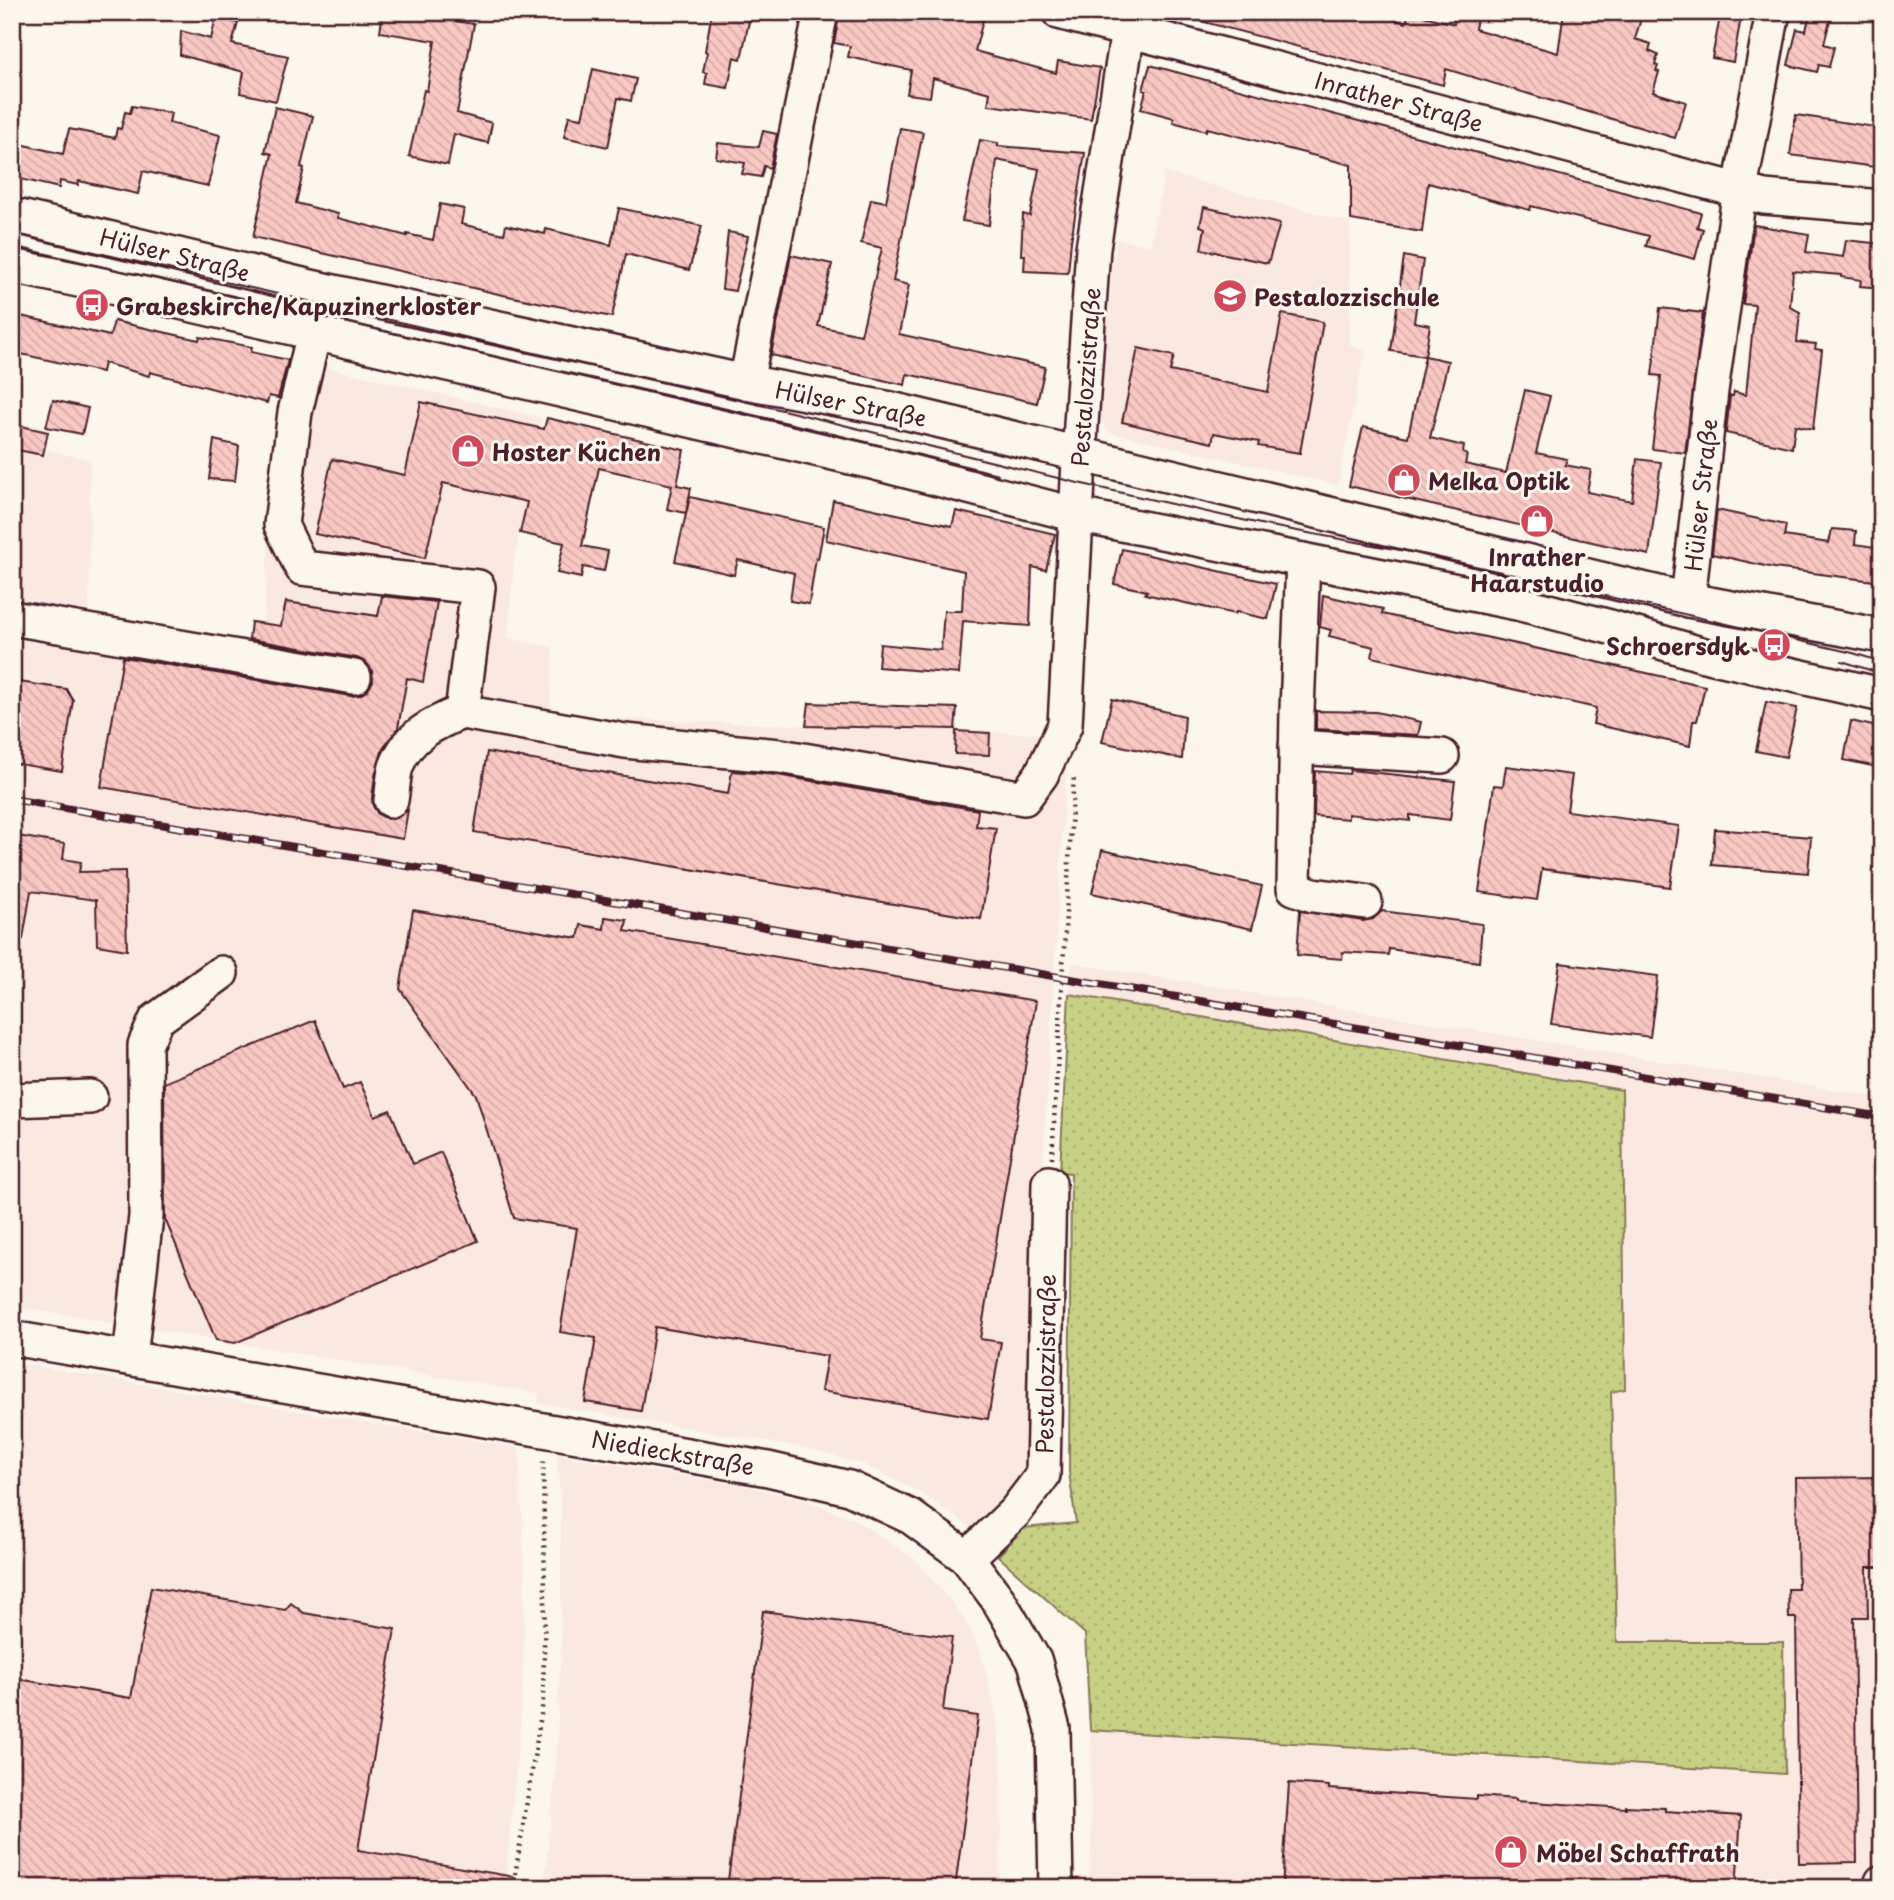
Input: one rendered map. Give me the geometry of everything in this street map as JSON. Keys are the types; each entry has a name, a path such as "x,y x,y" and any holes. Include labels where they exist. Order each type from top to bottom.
{"street":[{"path":"746,382 821,12"},
{"name":"Inrather Straße","path":"1059,12 1764,197 1882,208"},
{"path":"1740,189 1773,12"},
{"name":"Pestalozzistraße","path":"462,712 625,741 780,756 1024,798 1041,775 1065,725 1093,248 1128,31"},
{"name":"Hülser Straße","path":"1688,600 1711,391 1740,189"},
{"name":"Hülser Straße","path":"12,215 311,287 746,382 891,409 1688,600 1882,636"},
{"name":"Hülser Straße","path":"12,266 876,463 1077,515 1517,603 1610,626 1704,655 1882,695"},
{"path":"314,333 295,412 281,525 302,568 478,587 462,712 433,724 413,739 397,766 391,800"},
{"path":"1303,560 1294,888 1313,895 1365,902"},
{"path":"12,618 354,677"},
{"path":"1296,747 1442,756"},
{"path":"130,1358 146,1216 145,1045 156,1020 221,973"},
{"path":"12,1100 90,1097"},
{"name":"Pestalozzistraße","path":"967,1558 1015,1512 1042,1475 1049,1183"},
{"name":"Niedieckstraße","path":"12,1338 768,1469 849,1488 911,1517 967,1558 999,1601 1035,1662 1053,1729 1056,1888"},
{"path":"1882,1882 1882,1888"}],"path":[{"path":"1049,1183 1054,1145 1074,772"},
{"path":"513,1888 543,1702 545,1597 542,1430"}],"shaded area":[{"name":"Pestalozzischule","path":"1165,173 1350,222 1350,345 1365,351 1338,485 1109,432 1097,415 1116,239 1150,246"},
{"path":"299,361 542,418 514,562 508,638 553,648 550,716 1068,735 1025,1475 996,1511 973,1529 921,1493 863,1464 804,1448 539,1403 538,1393 12,1306 12,421 49,429 45,450 90,460 89,624 261,655 273,470"},
{"path":"1072,963 1882,1098 1882,1888 1088,1888 1091,1841 1090,1730 1785,1774 1783,1643 1617,1642 1611,1392 1625,1389 1622,1091 1069,994"},
{"path":"12,1362 519,1448 525,1577 522,1703 505,1888 12,1888"},
{"path":"557,1455 739,1485 799,1498 854,1519 916,1560 962,1615 982,1656 996,1713 1002,1774 1000,1888 544,1888 556,1769 561,1641 561,1513"}],"green space":[{"path":"1069,994 1622,1090 1625,1389 1611,1392 1617,1642 1783,1642 1785,1774 1090,1730 1085,1634 998,1556 1023,1528 1076,1523 1069,1472 1071,1173 1060,1172"}],"building":[{"path":"383,12 402,12 474,24 457,113 492,123 488,143 454,134 448,165 409,156 424,90 427,91 435,41 380,32"},
{"path":"712,12 751,12 741,59 734,57 728,88 705,84 705,51"},
{"path":"840,12 952,12 983,20 975,51 1056,73 1058,61 1100,68 1091,119 988,105 990,93 933,78 930,97 907,94 911,70 848,57 850,46 834,43"},
{"path":"1194,12 1370,12 1406,23 1409,12 1454,24 1455,12 1478,12 1475,29 1558,53 1564,12 1643,12 1635,39 1651,44 1649,51 1658,55 1655,65 1658,66 1656,71 1659,72 1653,92 1686,102 1675,138 1446,69 1443,85 1193,19"},
{"path":"1721,12 1742,12 1733,62 1712,58"},
{"path":"1810,12 1832,12 1824,44 1834,47 1829,67 1819,65 1817,72 1788,65 1797,29 1806,31"},
{"path":"216,17 238,23 232,44 288,56 276,101 240,93 244,72 180,55 181,31 211,39"},
{"path":"1150,65 1701,213 1697,227 1703,229 1695,259 1646,246 1649,236 1531,206 1530,210 1428,183 1422,232 1351,220 1351,165 1207,128 1206,131 1141,109"},
{"path":"593,69 636,79 631,101 618,98 608,147 564,137 569,116 582,118"},
{"path":"132,106 171,113 169,123 220,135 208,186 143,171 138,194 79,181 78,185 60,181 59,188 12,177 12,142 63,154 69,129 115,138 117,128 121,129 125,112 130,113"},
{"path":"275,107 313,116 296,203 338,214 338,218 433,240 440,204 464,209 461,224 504,234 506,225 545,234 546,229 611,245 619,208 702,226 689,270 626,254 612,317 503,295 253,237 272,154 265,152"},
{"path":"1796,115 1882,128 1882,168 1790,155"},
{"path":"900,128 923,132 893,281 909,285 899,334 1045,367 1037,403 907,374 905,385 771,355 791,255 832,264 818,326 861,335 882,248 861,243 871,199 886,202"},
{"path":"763,131 777,134 770,168 764,166 761,177 742,174 745,163 716,158 718,143 759,147"},
{"path":"980,140 998,143 998,146 1085,153 1068,273 1024,271 1025,255 1021,255 1023,214 1030,216 1039,169 997,160 989,225 962,221"},
{"path":"1204,207 1280,224 1268,263 1201,249 1205,228 1200,226"},
{"path":"1754,225 1809,234 1806,252 1843,257 1846,240 1882,244 1882,288 1860,286 1861,280 1841,275 1793,271 1790,307 1800,312 1797,342 1816,344 1815,349 1822,350 1813,429 1795,425 1792,448 1726,433 1730,396 1733,396 1734,392 1746,395 1755,305 1743,304"},
{"path":"728,232 748,236 735,291 722,289"},
{"path":"1404,256 1423,260 1414,322 1430,325 1425,356 1391,351"},
{"path":"1660,308 1703,313 1685,453 1652,449 1661,376 1652,375"},
{"path":"12,314 110,336 114,321 199,340 200,337 252,347 251,352 288,360 278,398 269,396 267,403 150,372 149,376 104,363 102,372 12,352"},
{"path":"1282,314 1323,322 1300,453 1258,446 1259,442 1214,433 1212,443 1122,422 1138,348 1174,356 1170,371 1268,392"},
{"path":"1425,356 1448,361 1430,438 1464,446 1463,453 1467,455 1465,464 1506,473 1525,390 1550,396 1536,453 1567,459 1565,465 1591,470 1587,492 1632,501 1637,459 1661,462 1649,555 1349,486 1363,427 1408,437"},
{"path":"53,400 88,408 82,434 46,427"},
{"path":"421,402 544,429 547,418 684,450 677,485 691,488 686,513 667,509 672,485 599,468 582,546 608,551 604,571 583,567 581,578 557,573 564,543 520,533 527,502 443,483 425,558 315,534 332,459 405,475"},
{"path":"12,424 48,432 43,455 12,449"},
{"path":"214,440 239,446 235,481 209,479"},
{"path":"690,497 824,527 809,604 790,601 794,573 738,560 734,575 675,561"},
{"path":"833,500 952,526 956,511 1055,534 1046,570 1032,567 1030,626 963,621 959,674 878,667 880,644 941,650 944,611 962,611 964,571 826,540"},
{"path":"1717,510 1786,525 1784,536 1829,543 1832,529 1856,531 1855,544 1882,548 1882,582 1774,568 1712,554"},
{"path":"1122,549 1276,584 1268,619 1145,594 1147,591 1114,584"},
{"path":"1323,595 1383,609 1382,614 1705,686 1697,721 1693,721 1690,746 1593,724 1596,708 1372,657 1374,647 1329,636 1331,630 1320,627"},
{"path":"382,596 437,602 423,682 407,678 398,728 383,748 375,776 372,798 378,814 387,819 397,818 408,810 403,839 101,787 123,657 351,696 360,695 368,690 373,681 372,670 366,662 357,658 249,639 251,622 281,626 286,602 378,616"},
{"path":"12,681 66,689 73,700 62,771 12,763"},
{"path":"1112,699 1185,716 1182,759 1102,742"},
{"path":"1766,702 1797,708 1786,757 1756,751"},
{"path":"809,703 957,708 955,729 806,726"},
{"path":"1316,711 1376,712 1421,722 1418,735 1316,729"},
{"path":"1851,721 1882,728 1882,768 1844,760"},
{"path":"956,731 990,733 989,755 955,754"},
{"path":"487,752 728,794 732,771 777,775 978,810 976,826 996,828 981,919 474,832"},
{"path":"1506,766 1572,775 1567,811 1679,826 1670,887 1542,869 1537,900 1479,892 1494,785 1503,786"},
{"path":"1350,770 1455,781 1450,820 1410,815 1410,821 1348,814 1348,819 1314,816 1315,771 1349,774"},
{"path":"1715,829 1811,837 1808,873 1712,865"},
{"path":"12,835 65,844 63,859 81,862 79,872 125,871 127,950 97,945 96,900 31,891 23,939 12,938"},
{"path":"1102,850 1262,886 1252,929 1092,893"},
{"path":"413,910 578,938 581,925 604,929 605,917 627,920 625,931 1036,1001 980,1339 1001,1342 988,1419 821,1391 827,1356 655,1327 641,1411 585,1402 596,1338 560,1332 577,1228 514,1218 476,1095 400,989"},
{"path":"1300,911 1363,921 1373,919 1382,911 1482,924 1479,962 1389,949 1388,955 1343,952 1342,959 1297,955"},
{"path":"1560,963 1658,976 1650,1037 1551,1024"},
{"path":"315,1020 343,1089 360,1082 375,1116 390,1110 413,1164 441,1152 478,1241 235,1343 216,1340 165,1219 164,1083"},
{"path":"1882,1477 1882,1567 1867,1567 1868,1617 1854,1617 1857,1862 1799,1863 1796,1618 1789,1618 1788,1589 1798,1589 1796,1478"},
{"path":"151,1587 285,1610 291,1603 304,1613 395,1629 358,1850 515,1877 514,1888 12,1888 12,1678 131,1698"},
{"path":"763,1611 952,1637 943,1711 978,1716 955,1888 727,1888"},
{"name":"Möbel Schaffrath","path":"1289,1783 1329,1786 1329,1789 1477,1799 1477,1796 1626,1808 1665,1808 1665,1811 1741,1816 1736,1888 1282,1888"}],"tram line":[{"path":"12,233 791,412 1078,483 1265,525 1427,555 1853,653 1882,662"},
{"path":"12,246 788,423 998,474"},
{"path":"1842,661 1882,674"}],"railway":[{"path":"12,799 1882,1117"}],"place":[{"name":"Pestalozzischule","path":"1230,296"},
{"name":"Grabeskirche/Kapuzinerkloster","path":"92,305"},
{"name":"Hoster Küchen","path":"468,451"},
{"name":"Melka Optik","path":"1404,480"},
{"name":"Inrather Haarstudio","path":"1537,521"},
{"name":"Schroersdyk","path":"1774,645"},
{"name":"Möbel Schaffrath","path":"1511,1852"}]}
